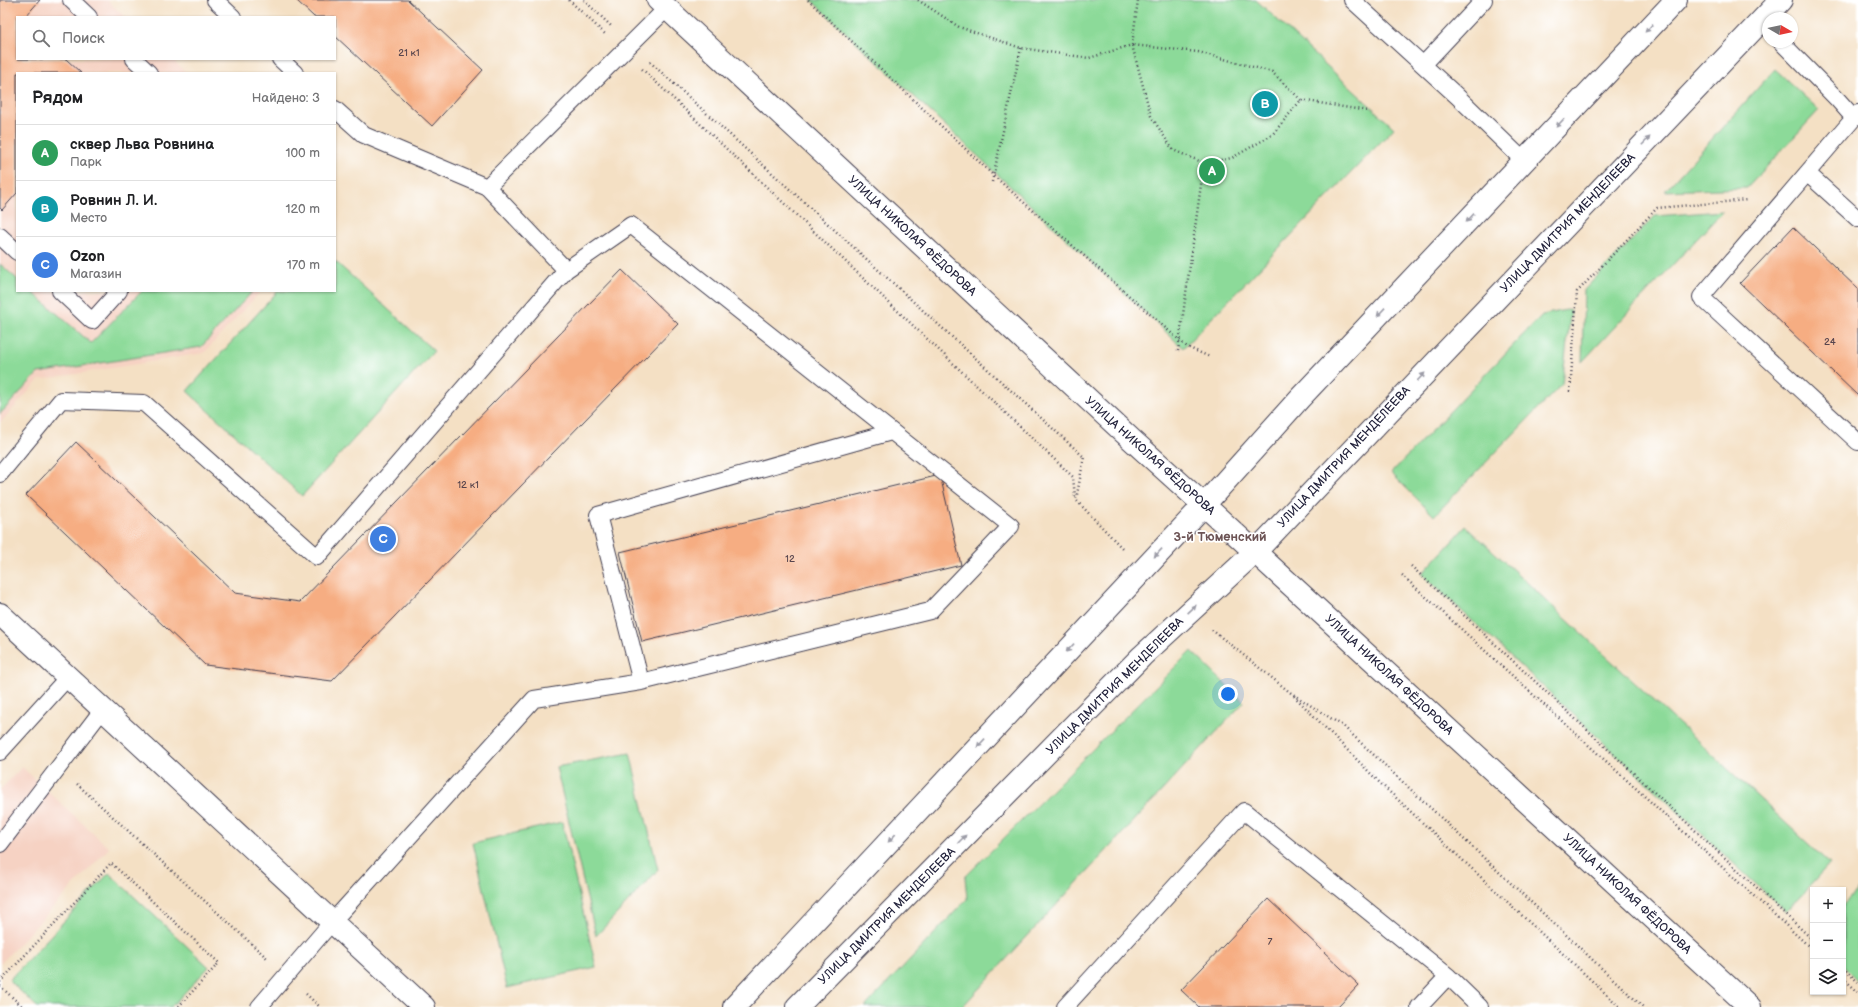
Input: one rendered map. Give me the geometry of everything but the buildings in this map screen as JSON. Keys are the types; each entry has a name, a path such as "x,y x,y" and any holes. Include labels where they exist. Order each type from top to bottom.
{"street":[{"path":"734,1007 1143,570 1300,398 1676,0"},
{"name":"УЛИЦА ДМИТРИЯ МЕНДЕЛЕЕВА","path":"1773,12 1781,0"},
{"name":"УЛИЦА НИКОЛАЯ ФЁДОРОВА","path":"663,4 1126,435 1204,504 1750,1007"},
{"name":"УЛИЦА ДМИТРИЯ МЕНДЕЛЕЕВА","path":"797,1007 1142,656 1256,552 1352,449 1762,27"},
{"path":"0,614 424,1007"}],"lane":[{"path":"71,0 88,16"},
{"path":"215,0 233,16"},
{"path":"1352,0 1524,161"},
{"path":"1423,65 1484,0"},
{"path":"487,187 627,48 663,4"},
{"path":"1787,48 1838,100 1856,115 1701,297 1858,442"},
{"path":"135,60 148,72"},
{"path":"281,60 294,72"},
{"path":"336,110 364,136 487,187 566,270"},
{"path":"1807,173 1858,219"},
{"path":"0,474 61,400 144,403 317,557 566,270 631,225 1011,526 930,611 641,682 534,699 332,922 259,1007"},
{"path":"0,236 16,251"},
{"path":"61,292 92,321 119,292"},
{"path":"641,682 598,515 891,432"},
{"path":"0,752 68,677"},
{"path":"0,844 103,709"},
{"path":"1065,1007 1244,811 1448,976 1480,1007"},
{"path":"1419,1007 1448,976"}],"path":[{"path":"569,0 627,48 1084,457 1076,500"},
{"path":"584,0 627,48 1072,476 1076,500 1143,570"},
{"path":"808,0 994,176 1187,347 1210,357"},
{"path":"918,0 959,27 1022,48 1088,58 1132,45 1198,52 1272,72 1301,100 1368,111"},
{"path":"1138,0 1132,45 1151,116 1173,150 1204,162 1232,158 1272,135 1301,100"},
{"path":"992,182 1022,48"},
{"path":"1178,351 1204,162"},
{"path":"1570,392 1577,292 1657,208 1747,200"},
{"path":"1411,566 1810,937"},
{"path":"1402,575 1810,947"},
{"path":"1189,612 1291,693 1343,726 1643,1007"},
{"path":"1291,693 1379,782 1620,1007"},
{"path":"58,767 320,1007"},
{"path":"23,1007 0,984 111,863 219,963 178,1007"},
{"path":"1846,971 1858,982"},
{"path":"1846,981 1858,992"}],"shaded area":[{"path":"0,0 107,0 124,16 16,16 16,60 173,60 186,72 16,72 16,292 260,292 204,353 39,380 0,423"},
{"path":"22,767 109,848 0,964 0,790"}],"green space":[{"path":"811,0 1256,0 1394,128 1183,348"},
{"path":"1775,69 1819,110 1747,188 1665,191"},
{"path":"1723,211 1582,362 1584,290 1655,216"},
{"path":"336,262 434,351 302,496 187,391 277,292 336,292"},
{"path":"0,264 16,278 16,292 32,292 91,343 141,292 252,292 201,347 38,373 0,414"},
{"path":"1571,309 1562,384 1434,516 1391,473 1542,315"},
{"path":"1466,526 1830,864 1786,912 1422,574"},
{"path":"1191,651 1244,702 962,1007 865,1007 967,899 965,877"},
{"path":"630,753 658,870 596,936 556,767"},
{"path":"562,822 596,967 507,988 473,843"},
{"path":"109,873 209,967 171,1007 37,1007 9,980"},
{"path":"1858,889 1858,981 1846,969 1846,902"}],"place":[{"name":"Ровнин Л. И.","path":"1265,104"},
{"name":"сквер Льва Ровнина","path":"1212,171"},
{"name":"Ozon","path":"383,539"}],"district":[{"name":"3-й Тюменский","path":"1220,537"}]}
